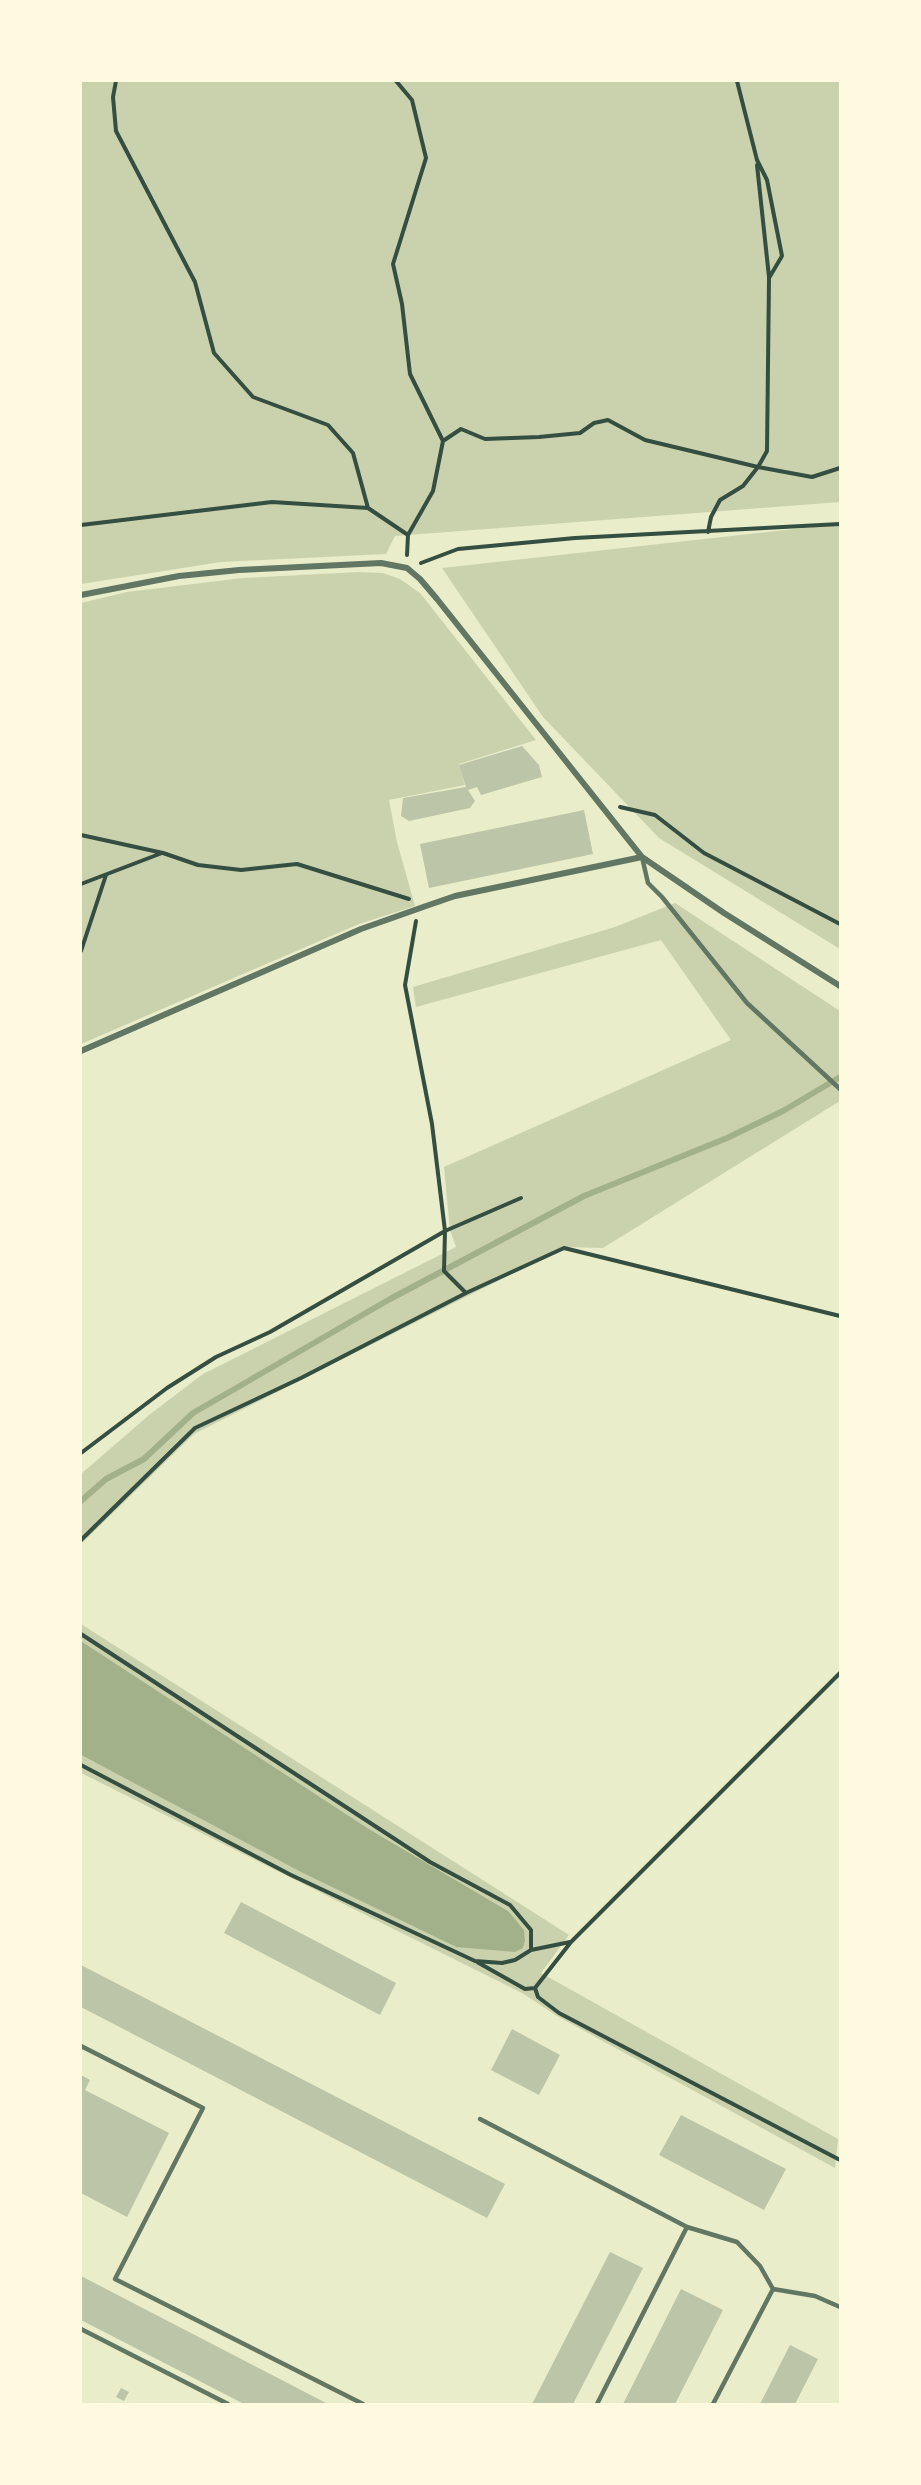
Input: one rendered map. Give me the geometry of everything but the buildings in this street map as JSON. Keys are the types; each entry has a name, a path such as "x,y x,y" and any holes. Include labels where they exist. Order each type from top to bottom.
{"street":[{"path":"81,595 179,576 239,570 381,562 407,568 437,599 642,857 724,913 840,986"},
{"path":"81,1051 362,929 426,906 455,896 642,857"}],"lane":[{"path":"642,857 648,883 662,897 747,1004 838,1088"},
{"path":"81,2046 203,2108 115,2279 363,2404"},
{"path":"480,2120 687,2227 737,2242 760,2266 774,2289 815,2296 840,2307"},
{"path":"597,2404 687,2227"},
{"path":"713,2404 774,2289"},
{"path":"81,2328 228,2404"}],"path":[{"path":"116,81 113,96 116,131 195,282 214,353 253,397 328,425 353,453 368,508"},
{"path":"396,81 412,100 426,158 393,264 402,304 410,374 443,441 433,491 408,535 407,568 458,549 575,538 840,524"},
{"path":"708,532 711,517 720,500 743,486 758,467 767,450 769,278 757,160 737,81"},
{"path":"757,160 767,180 782,256 769,278"},
{"path":"443,441 460,429 485,439 539,437 580,433 594,423 608,420 645,440 758,467 812,477 840,468"},
{"path":"81,525 272,502 368,508 408,535"},
{"path":"599,803 655,815 704,853 840,924"},
{"path":"81,835 163,853 198,865 241,870 297,864 402,895 426,906"},
{"path":"81,884 163,853"},
{"path":"81,951 106,874"},
{"path":"418,909 405,985 432,1124 446,1231 444,1271 466,1293"},
{"path":"81,1453 168,1388 216,1357 270,1332 446,1231 521,1198"},
{"path":"81,1540 195,1428 301,1378 466,1293 564,1248 840,1316"},
{"path":"81,1634 197,1712 430,1862 510,1905 531,1930 531,1950"},
{"path":"81,1765 291,1875 475,1961 525,1989 535,1988 571,1942 840,1673"},
{"path":"475,1961 502,1963 515,1960 531,1950 571,1942"},
{"path":"535,1988 538,1997 559,2013 840,2160"}],"shaded area":[{"path":"81,81 840,81 840,502 395,536 386,554 221,562 81,584"},
{"path":"840,524 840,949 659,838 543,717 442,568"},
{"path":"358,572 383,573 400,579 420,593 536,740 459,764 465,785 389,800 397,842 415,906 359,924 81,1044 81,603 127,592 243,578"},
{"path":"675,903 840,1011 840,1101 603,1248 565,1247 194,1434 81,1544 81,1474 149,1415 203,1374 456,1247 450,1230 444,1167 731,1040 661,940 416,1007 413,987 615,927"},
{"path":"81,1624 569,1935 541,1973 838,2139 835,2168 557,2016 522,1993 81,1773 81,1755 302,1872 456,1947 508,1911 369,1829 81,1641"},
{"path":"81,1641 369,1829 508,1911 524,1930 523,1948 515,1952 456,1947 301,1872 81,1755"}],"waterway":[{"path":"81,1501 106,1479 144,1459 193,1413 390,1299 584,1196 727,1138 783,1111 840,1077"}]}
